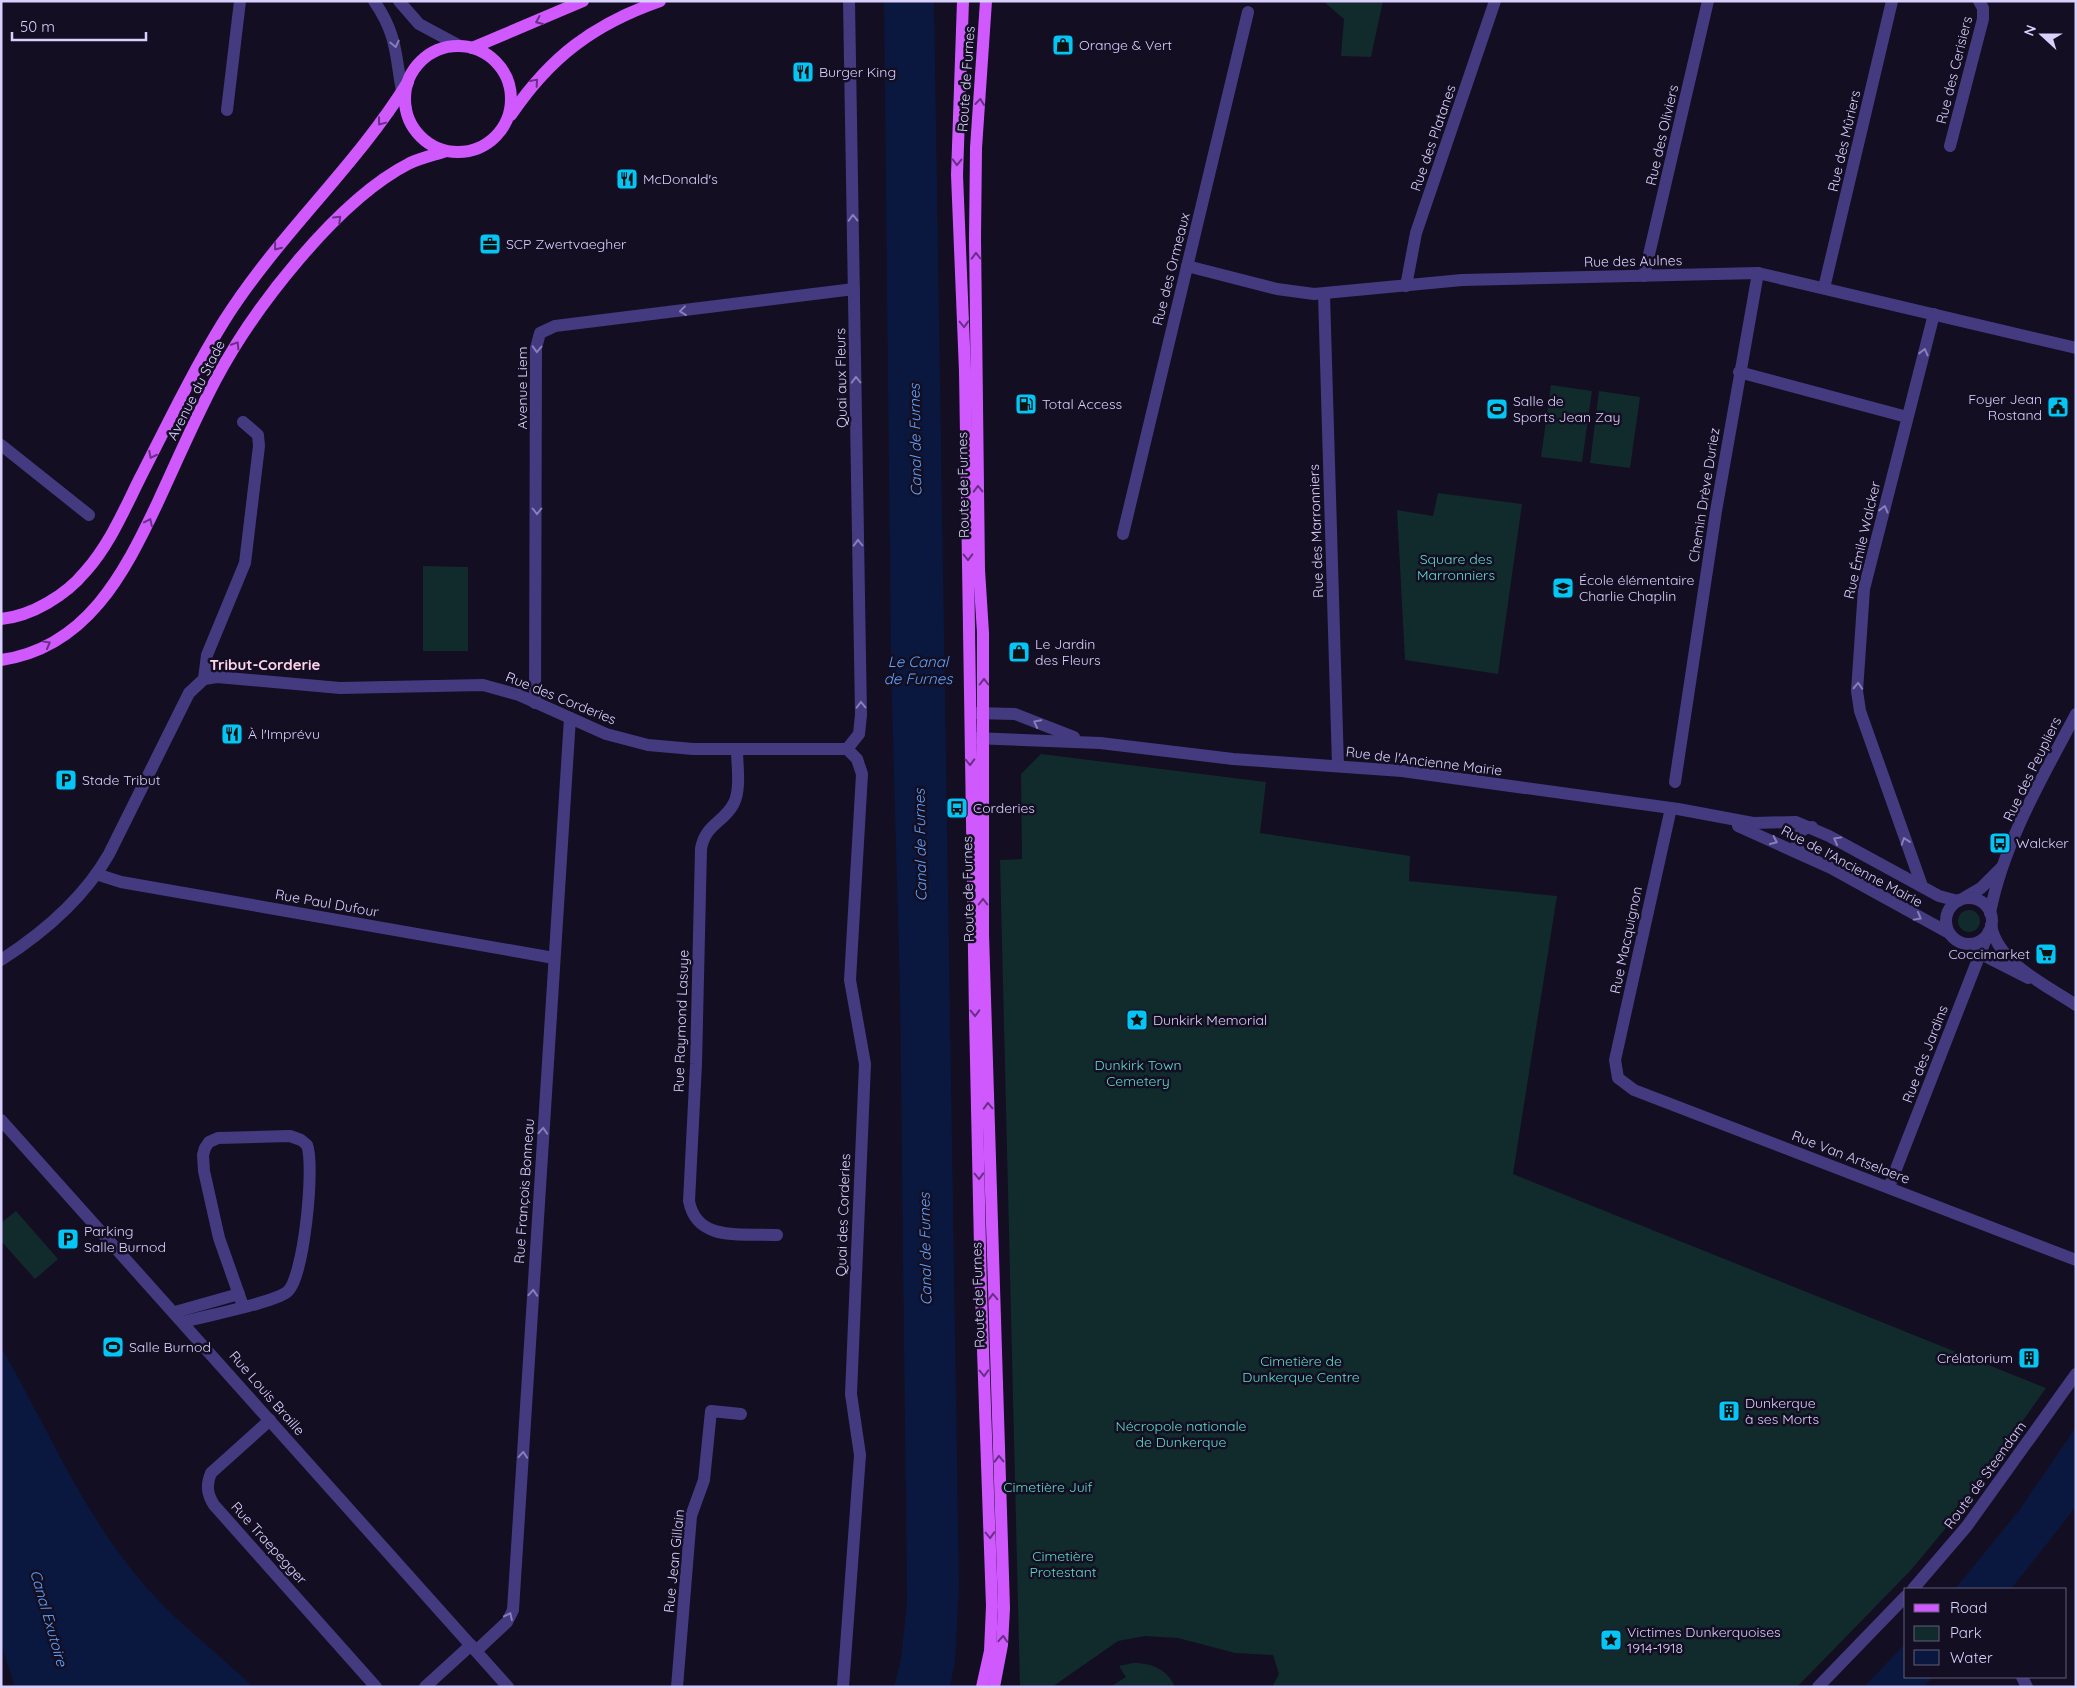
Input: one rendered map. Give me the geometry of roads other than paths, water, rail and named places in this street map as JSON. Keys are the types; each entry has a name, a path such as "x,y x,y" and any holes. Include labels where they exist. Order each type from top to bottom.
{"main road":[{"path":"583,1 466,47 441,50 429,56 414,70 405,87 406,109 410,122 417,133 433,146 446,151 460,152 479,148 496,136 536,81 572,46 613,21 660,1"},
{"name":"Route de Furnes","path":"963,1 956,175 965,371 981,1293 992,1606 990,1651 982,1687"},
{"name":"Route de Furnes","path":"986,1 976,148 975,209 979,570 983,633 984,713 984,960 1004,1608 1002,1645 994,1687"},
{"path":"466,47 491,58 504,73 511,93 511,108 507,121"},
{"name":"Avenue du Stade","path":"1,619 32,611 64,591 84,574 97,558 121,517 200,362 239,298 276,248 364,145 405,87"},
{"name":"Avenue du Stade","path":"1,660 26,654 57,639 85,619 110,592 141,537 223,367 270,296 306,252 344,213 385,179 411,163 446,151"}],"street":[{"path":"227,110 240,1"},
{"path":"374,1 386,19 395,40 405,87"},
{"path":"399,1 419,24 466,47"},
{"name":"Quai aux Fleurs","path":"847,749 858,738 861,720 849,1"},
{"name":"Rue des Platanes","path":"1406,286 1413,242 1495,1"},
{"name":"Rue des Oliviers","path":"1644,276 1708,1"},
{"name":"Rue des Mûriers","path":"1824,288 1892,1"},
{"name":"Rue des Cerisiers","path":"1950,146 1984,19 1983,8 1979,1"},
{"name":"Rue des Ormeaux","path":"1123,534 1248,12"},
{"name":"Rue des Aulnes","path":"1187,266 1292,292 1324,294 1476,279 1758,273 2076,348"},
{"name":"Chemin Drève Duriez","path":"1675,782 1739,372 1758,273"},
{"name":"Avenue Liem","path":"535,702 536,348 540,333 555,326 854,289"},
{"name":"Rue des Marronniers","path":"1324,294 1338,766"},
{"name":"Rue Émile Walcker","path":"1922,886 1857,698 1864,589 1934,314"},
{"path":"1739,372 1907,417"},
{"path":"1,960 62,913 96,874 109,854 189,693 204,679 207,655 239,581 247,554 260,446 258,435 243,422"},
{"path":"1,446 89,515"},
{"path":"1,612 21,615"},
{"name":"Rue des Corderies","path":"204,679 225,678 340,688 483,685 511,692 611,735 648,745 683,749 847,749"},
{"name":"Rue de l'Ancienne Mairie","path":"970,713 1020,716 1068,736 1100,743 1210,757 1402,771 1671,808 1753,823 1796,822 1812,827 1943,897 1961,899"},
{"name":"Rue des Peupliers","path":"1990,923 2004,864 2049,763 2076,714"},
{"name":"Rue François Bonneau","path":"473,1648 507,1622 512,1610 570,718"},
{"name":"Rue de l'Ancienne Mairie","path":"970,738 1100,743"},
{"name":"Rue Raymond Lasuye","path":"737,749 737,790 734,802 705,834 701,850 696,1064 688,1200 694,1218 709,1230 777,1235"},
{"name":"Quai des Corderies","path":"843,1687 860,1455 851,1394 865,1064 850,980 862,774 857,760 847,749"},
{"name":"Rue Macquignon","path":"1618,1078 1615,1060 1671,808"},
{"name":"Rue de l'Ancienne Mairie","path":"1713,816 1800,853 1949,934"},
{"path":"1800,853 1797,846 1797,835 1804,828 1812,827"},
{"name":"Rue des Peupliers","path":"1961,899 1993,878 2004,864"},
{"name":"Rue Paul Dufour","path":"96,874 121,882 554,958"},
{"path":"2041,984 2002,950 1994,936 1980,901 1961,899 1949,909 1946,918 1949,934 2006,969 2041,984 2076,1005"},
{"path":"1962,943 1977,942 1990,923"},
{"name":"Rue des Jardins","path":"1889,1187 1980,954 1990,923"},
{"name":"Rue Van Artselaere","path":"1618,1078 1634,1090 2076,1260"},
{"name":"Rue Louis Braille","path":"1,1120 184,1322 508,1687"},
{"path":"175,1312 282,1295 290,1289 296,1278 307,1213 310,1162 306,1146 298,1138 290,1136 218,1138 209,1142 204,1151 206,1183 217,1228 241,1300"},
{"path":"184,1322 241,1300"},
{"name":"Route de Steendam","path":"1913,1588 1967,1526 2076,1374"},
{"name":"Rue Jean Gillain","path":"677,1687 691,1516 704,1480 711,1410 740,1414"},
{"name":"Rue Traepegger","path":"270,1420 211,1473 208,1495 376,1687"},
{"path":"1818,1687 1904,1598"},
{"path":"424,1687 473,1648"}],"water":[{"name":"Le Canal de Furnes","path":"884,1 934,1 959,1587 955,1661 950,1687 894,1687 901,1659 907,1601 900,991 891,667"},
{"name":"Canal Exutoire","path":"1,1347 82,1496 119,1553 166,1609 253,1687 15,1687 1,1644"},
{"path":"2076,1427 2076,1506 2068,1517 2012,1588 1956,1588 2020,1509"},
{"path":"1904,1645 1904,1678 1932,1678 1923,1687 1864,1687"}],"place":[{"name":"Orange & Vert","path":"1063,45"},
{"name":"Burger King","path":"803,72"},
{"name":"McDonald's","path":"627,179"},
{"name":"SCP Zwertvaegher","path":"490,244"},
{"name":"Total Access","path":"1026,404"},
{"name":"Foyer Jean Rostand","path":"2058,407"},
{"name":"Salle de Sports Jean Zay","path":"1497,409"},
{"name":"École élémentaire Charlie Chaplin","path":"1563,588"},
{"name":"Le Jardin des Fleurs","path":"1019,652"},
{"name":"À l'Imprévu","path":"232,734"},
{"name":"Stade Tribut","path":"66,780"},
{"name":"Corderies","path":"957,808"},
{"name":"Walcker","path":"2000,843"},
{"name":"Coccimarket","path":"2046,954"},
{"name":"Dunkirk Memorial","path":"1137,1020"},
{"name":"Parking Salle Burnod","path":"68,1239"},
{"name":"Salle Burnod","path":"113,1347"},
{"name":"Crélatorium","path":"2029,1358"},
{"name":"Dunkerque à ses Morts","path":"1729,1411"},
{"name":"Victimes Dunkerquoises 1914-1918","path":"1611,1640"}],"district":[{"name":"Tribut-Corderie","path":"265,664"}],"water label":[{"name":"Canal de Furnes","path":"915,440"},
{"name":"Canal de Furnes","path":"920,845"},
{"name":"Canal de Furnes","path":"925,1249"}],"park label":[{"name":"Square des Marronniers","path":"1456,568"},
{"name":"Dunkirk Town Cemetery","path":"1138,1074"},
{"name":"Cimetière de Dunkerque Centre","path":"1301,1369"},
{"name":"Nécropole nationale de Dunkerque","path":"1181,1434"},
{"name":"Cimetière Juif","path":"1048,1487"},
{"name":"Cimetière Protestant","path":"1063,1564"}]}
